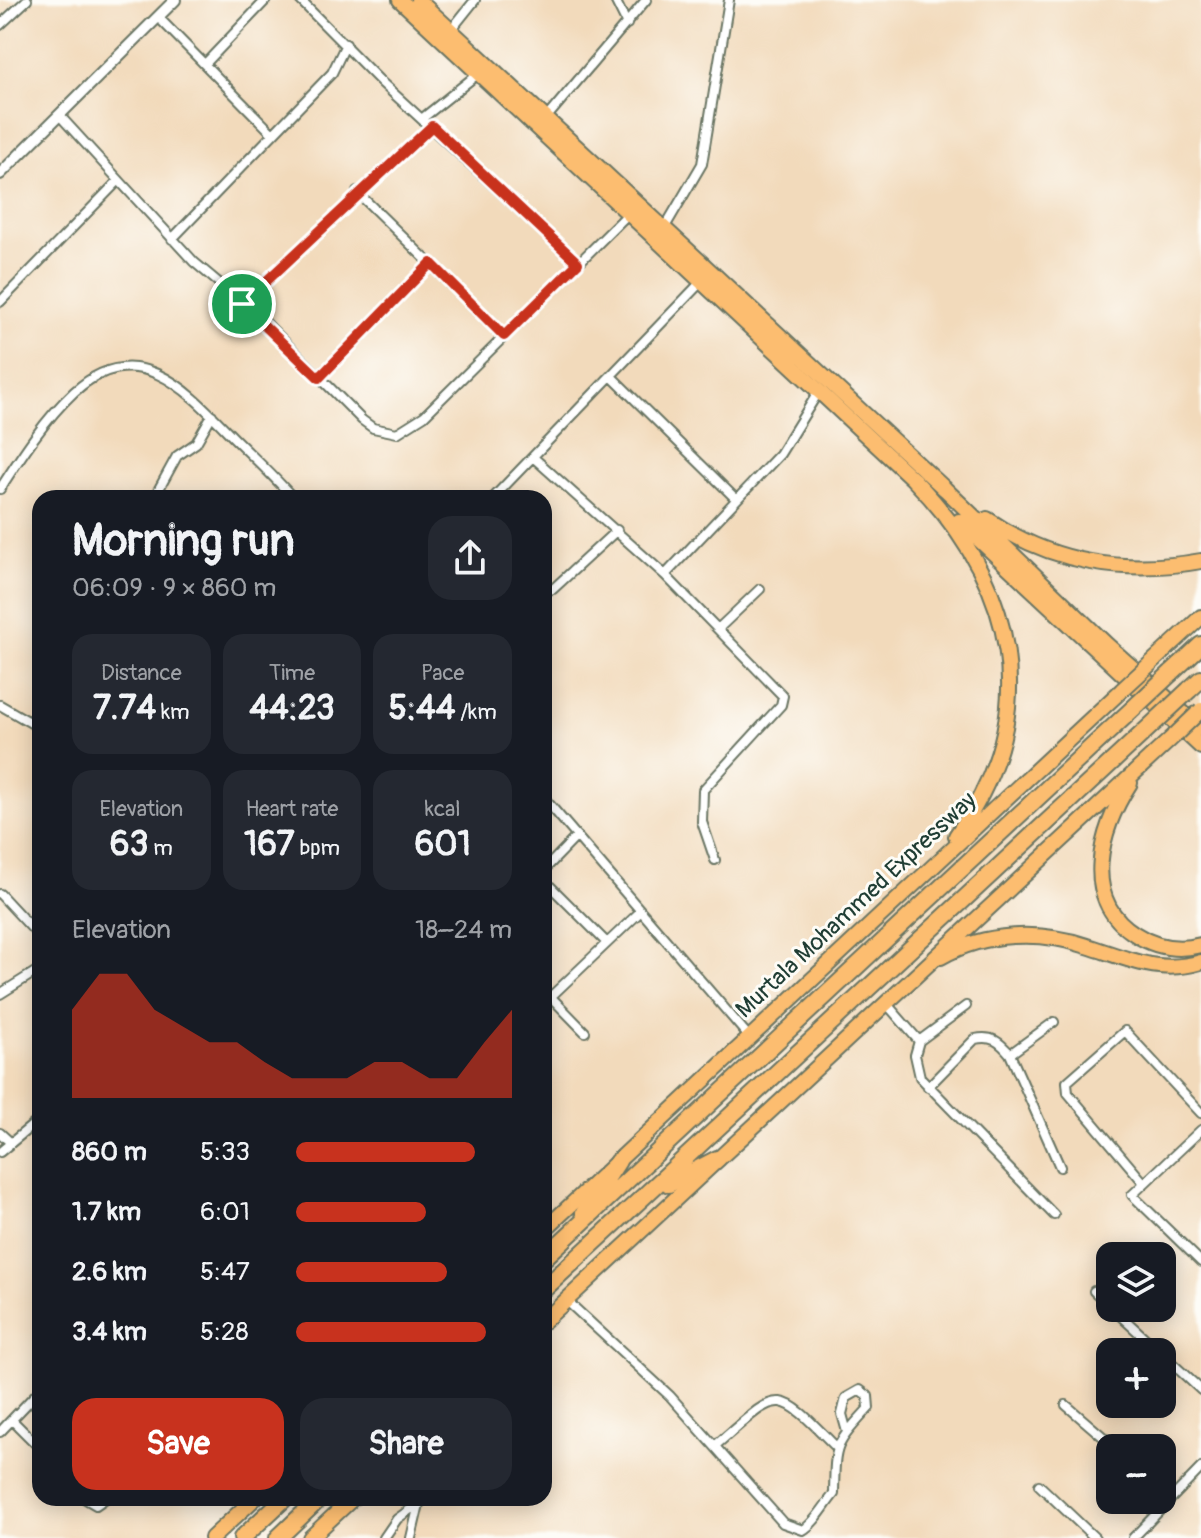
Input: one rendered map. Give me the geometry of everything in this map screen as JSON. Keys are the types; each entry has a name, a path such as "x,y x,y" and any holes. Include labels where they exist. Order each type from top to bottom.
{"highway":[{"name":"Murtala Mohammed Expressway","path":"552,1251 1201,645"},
{"path":"552,1282 650,1194 1195,684"},
{"path":"650,1194 717,1159"},
{"path":"569,1235 618,1161"},
{"path":"242,1538 276,1506"},
{"path":"278,1538 312,1506"}],"main road":[{"path":"400,0 1201,747"},
{"path":"418,0 944,488 1107,645 1201,729"},
{"path":"914,480 959,530 986,578 1004,627 1009,669 1006,721 994,768 971,814 930,867"},
{"path":"944,488 1018,539 1067,558 1125,567 1201,561"},
{"name":"Murtala Mohammed Expressway","path":"552,1223 1201,617"},
{"path":"552,1313 904,982 1201,710"},
{"path":"1152,755 1125,792 1106,831 1100,863 1102,890 1120,922 1143,939 1171,947 1201,945"},
{"path":"904,982 948,953 1006,937 1065,940 1154,967 1201,962"},
{"path":"212,1538 246,1506"},
{"path":"310,1538 344,1506"}],"street":[{"path":"0,25 27,0"},
{"path":"0,174 61,117 175,0"},
{"path":"205,64 266,0"},
{"path":"300,0 380,81 424,117 578,263"},
{"path":"451,30 475,0"},
{"path":"615,0 627,24"},
{"path":"547,117 646,0"},
{"path":"665,227 702,164 729,0"},
{"path":"158,17 273,134"},
{"path":"172,239 332,73 346,44"},
{"path":"424,117 479,73"},
{"path":"61,117 205,273 242,304 362,420 373,428 397,433 424,416 629,213"},
{"path":"242,304 357,192 432,126"},
{"path":"0,302 119,180"},
{"path":"357,192 504,336"},
{"path":"319,378 431,263"},
{"path":"501,490 613,378 702,281"},
{"path":"0,489 22,455 74,392 111,372 132,369 160,373 184,386 282,490"},
{"path":"613,378 736,499"},
{"path":"665,575 780,454 819,391"},
{"path":"158,490 177,456 196,443 212,415"},
{"path":"534,458 665,575 783,696 781,705 703,790 702,822 715,860"},
{"path":"552,589 617,530"},
{"path":"719,628 760,589"},
{"path":"0,705 32,721"},
{"path":"552,807 750,1038"},
{"path":"552,862 577,836"},
{"path":"552,888 607,943"},
{"path":"0,894 32,928"},
{"path":"552,992 641,911"},
{"path":"0,994 32,974"},
{"path":"884,1001 919,1041"},
{"path":"552,1002 585,1032"},
{"path":"966,1006 919,1041 916,1066 928,1087 1054,1215"},
{"path":"1010,1054 1054,1022"},
{"path":"1144,1183 1068,1093 1067,1082 1125,1031 1201,1113"},
{"path":"928,1087 975,1039 991,1038 1010,1054 1060,1167"},
{"path":"0,1152 32,1126"},
{"path":"1200,1132 1132,1195 1201,1262"},
{"path":"0,1133 11,1143"},
{"path":"566,1300 670,1396 783,1523 803,1530 834,1494 833,1460 837,1448 869,1408 868,1396 860,1390 846,1398 842,1414 847,1432"},
{"path":"1127,1322 1145,1338"},
{"path":"1176,1367 1201,1390"},
{"path":"0,1432 32,1399"},
{"path":"716,1445 762,1405 778,1400 797,1407 837,1448"},
{"path":"1066,1405 1100,1434"},
{"path":"12,1420 32,1440"},
{"path":"1176,1494 1201,1468"},
{"path":"1039,1485 1095,1538"},
{"path":"384,1538 397,1519 411,1506"},
{"path":"411,1538 416,1506"},
{"path":"1133,1538 1156,1514"}],"route":[{"path":"432,126 578,263 504,336 431,263 319,378 262,319 242,304 357,192 432,126"}]}
